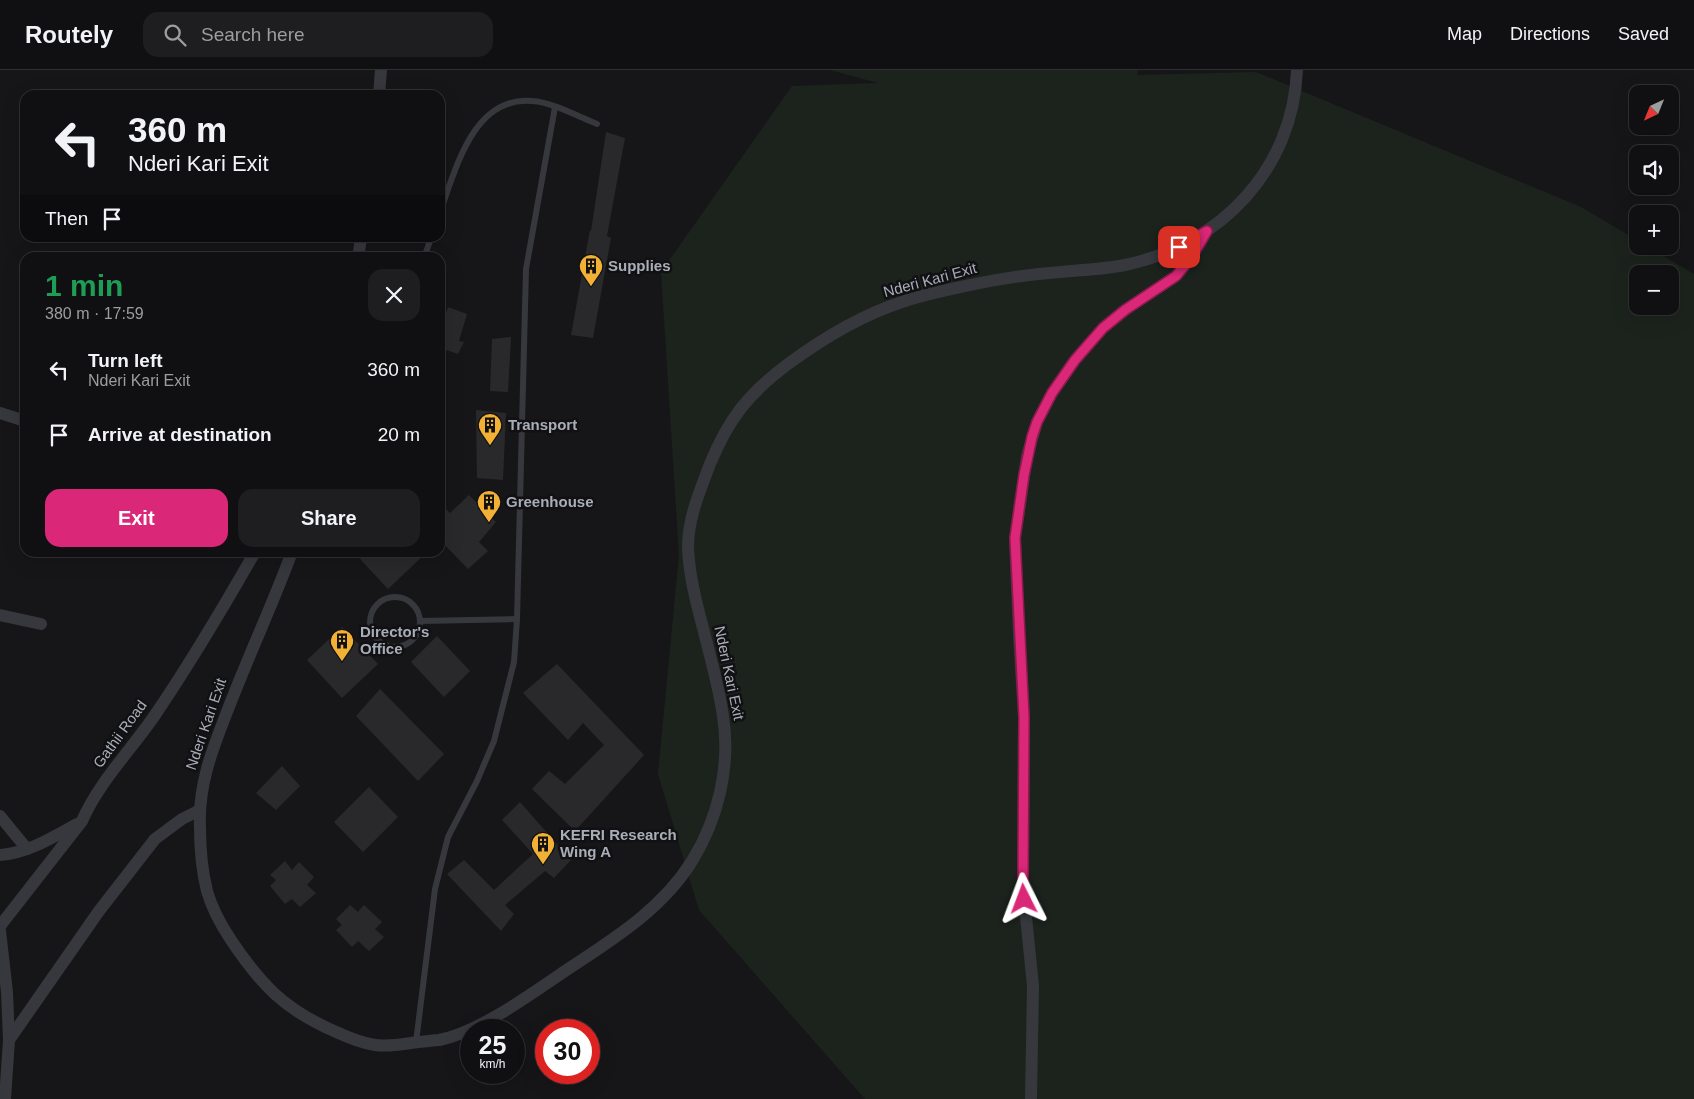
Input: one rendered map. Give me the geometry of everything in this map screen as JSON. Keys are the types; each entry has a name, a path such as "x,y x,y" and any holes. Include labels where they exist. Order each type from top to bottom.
{"street":[{"path":"379,90 381,70"},
{"name":"Nderi Kari Exit","path":"290,557 241,674 205,773 200,810 201,854 208,892 223,928 244,959 283,1003 313,1022 368,1044 391,1047 455,1036 474,1028 510,1007 631,927 678,881 692,860 707,831 718,802 724,773 724,721 690,568 688,542 694,505 720,441 735,414 755,391 789,363 821,342 856,322 898,303 945,290 1013,276 1127,264 1161,255 1207,231 1249,195 1271,163 1294,103 1297,70"},
{"path":"1031,1099 1033,986 1023,887 1024,717 1015,538 1027,456 1037,422 1052,393 1075,360 1103,328 1125,310 1176,276 1191,258 1207,231"},
{"path":"0,413 20,419"},
{"name":"Gathii Road","path":"0,926 82,821 90,803 154,716 202,644 252,557"},
{"path":"0,615 41,624"},
{"path":"9,1040 99,911 155,839 182,819 200,810"},
{"path":"0,816 28,849"},
{"path":"0,855 41,844 82,821"},
{"path":"0,931 7,992 9,1040 5,1099"}],"lane":[{"path":"445,198 460,157 474,132 486,117 501,106 514,102 534,101 555,107 597,124"},
{"path":"416,1042 434,889 448,837 481,772 494,741 514,662 517,619 526,269 555,107"},
{"path":"389,597 406,599 418,612 420,621 419,630 409,644 392,648 376,640 371,632 369,623 374,607 380,600 389,597"},
{"path":"420,621 517,619"}],"shaded area":[{"path":"830,70 1138,70 1137,75 1256,72 1581,207 1629,235 1629,255 1662,255 1679,265 1629,265 1629,315 1679,315 1679,265 1694,274 1694,1099 865,1099 699,910 658,774 679,555 661,272 792,86 878,83"}],"building":[{"path":"606,132 625,138 607,236 611,238 593,338 571,335 591,231"},
{"path":"448,307 467,314 459,341 464,342 458,354 445,350 445,316"},
{"path":"511,337 508,392 490,391 492,339"},
{"name":"Transport","path":"476,410 506,413 503,480 477,478"},
{"path":"469,495 496,522 479,542 488,551 468,569 445,545 445,508 450,513"},
{"path":"362,557 422,557 388,589 360,559"},
{"name":"Director's Office","path":"342,627 378,664 342,698 307,660"},
{"path":"437,636 470,671 444,697 411,662"},
{"path":"557,664 644,755 575,831 532,789 549,771 565,784 604,745 583,723 568,740 523,693"},
{"path":"380,689 444,754 418,781 356,716"},
{"path":"282,766 300,786 276,810 256,793"},
{"path":"369,787 398,817 363,852 334,822"},
{"name":"KEFRI Research Wing A","path":"520,802 571,860 554,878 545,871 505,905 514,914 501,931 447,874 464,860 494,890 533,854 502,820"},
{"path":"285,861 292,870 299,862 314,877 307,885 316,893 300,907 292,899 285,904 270,886 276,880 270,875"},
{"path":"350,905 358,912 364,905 382,922 375,929 384,937 369,951 358,941 352,947 336,930 342,925 336,919"}],"place":[{"name":"Supplies","path":"591,287"},
{"name":"Transport","path":"490,446"},
{"name":"Greenhouse","path":"489,523"},
{"name":"Director's Office","path":"342,662"},
{"name":"KEFRI Research Wing A","path":"543,865"}],"route":[{"path":"1024,899 1023,799 1025,757 1015,538 1027,456 1037,422 1052,393 1075,360 1103,328 1125,310 1176,276 1191,258 1207,231 1179,247"}]}
